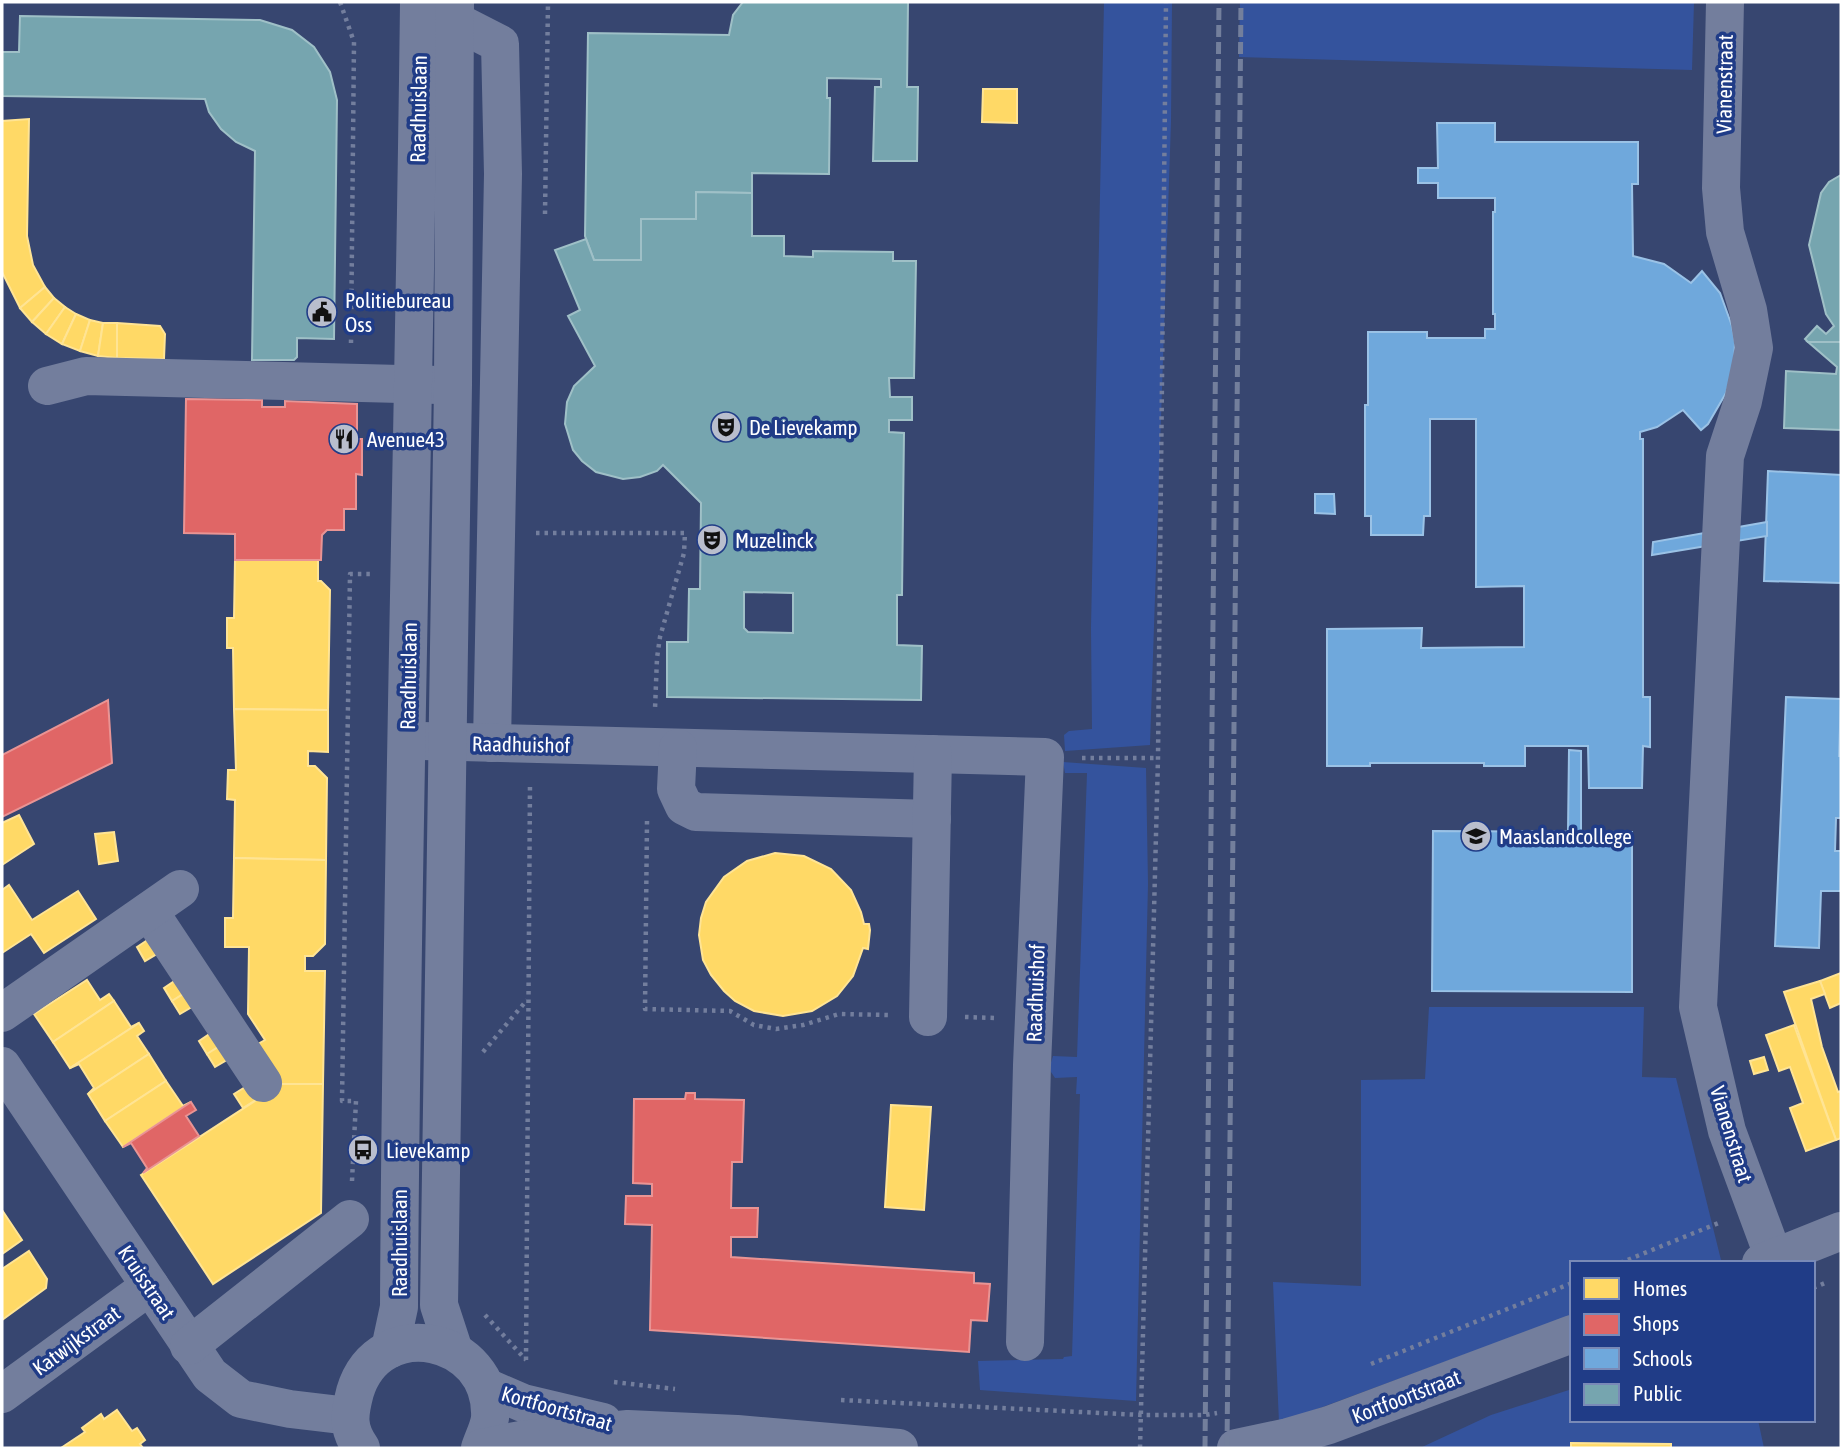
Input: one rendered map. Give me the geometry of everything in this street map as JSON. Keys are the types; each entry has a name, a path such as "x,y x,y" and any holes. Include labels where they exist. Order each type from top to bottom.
{"street":[{"name":"Raadhuislaan","path":"390,1349 399,1307 419,2"},
{"name":"Vianenstraat","path":"1725,2 1721,188 1725,233 1748,310 1754,348 1743,401 1725,456 1698,1007 1727,1131 1768,1260"},
{"name":"Raadhuislaan","path":"455,11 500,44 503,174 492,743"},
{"name":"Raadhuislaan","path":"454,1351 439,1305 453,385 455,11"},
{"path":"47,387 86,376 453,385"},
{"name":"Raadhuishof","path":"406,741 1045,757 1032,1065 1025,1342"},
{"path":"666,748 676,789 684,806 695,812 932,819"},
{"path":"928,1017 933,754"},
{"path":"2,1013 180,889"},
{"path":"149,911 263,1083"},
{"name":"Kruisstraat","path":"2,1066 210,1375 241,1399 290,1409 355,1432"},
{"path":"189,1346 351,1219"},
{"path":"1768,1260 1841,1231"},
{"name":"Katwijkstraat","path":"2,1394 150,1286"},
{"name":"Kortfoortstraat","path":"1236,1448 1288,1437 1335,1436 1570,1335"},
{"path":"355,1432 360,1375 373,1360 390,1349 409,1343 428,1342 454,1351 473,1366 486,1387 490,1418 480,1448"},
{"name":"Kortfoortstraat","path":"486,1387 523,1403 628,1429 737,1441 899,1448"},
{"name":"Kortfoortstraat","path":"480,1448 520,1440 628,1429"}],"path":[{"path":"340,2 354,43 351,382"},
{"path":"1140,1448 1158,758 1166,2"},
{"path":"536,533 685,533 684,553 667,607 657,658 666,748"},
{"path":"351,1219 356,1101 342,1101 350,574 372,574"},
{"path":"526,1360 530,744"},
{"path":"1045,757 1158,758"},
{"path":"647,816 645,1009 730,1012 754,1025 776,1029 803,1025 839,1013 1034,1019"},
{"path":"482,1052 528,999"}],"shaded area":[{"path":"1104,2 1172,2 1171,122 1150,745 1065,751 1064,735 1069,731 1092,729 1091,628"},
{"path":"1240,2 1694,2 1692,70 1239,57"},
{"path":"1063,762 1146,768 1148,884 1136,1401 980,1390 978,1361 1063,1359 1072,1356 1080,1094 1076,1094 1077,1077 1055,1078 1049,1069 1053,1056 1077,1057 1087,773 1065,773"},
{"path":"1429,1007 1644,1007 1642,1077 1676,1078 1721,1260 1570,1261 1570,1316 1279,1423 1273,1282 1361,1286 1361,1080 1425,1079"},
{"path":"1570,1390 1570,1422 1758,1422 1764,1448 1420,1448 1491,1415"}],"building: Homes":[{"path":"983,89 1017,89 1017,123 982,122"},
{"path":"29,119 27,236 33,265 45,287 20,308 2,272 2,121"},
{"path":"45,287 54,298 32,322 20,308"},
{"path":"54,298 65,307 46,334 32,322"},
{"path":"65,307 76,314 62,344 46,334"},
{"path":"76,314 90,320 80,351 62,344"},
{"path":"90,320 103,323 98,356 80,351"},
{"path":"103,323 117,323 117,358 98,356"},
{"path":"117,323 160,326 165,334 164,359 117,358"},
{"path":"235,560 318,560 318,581 330,590 328,710 234,709 233,648 227,648 227,618 234,618"},
{"path":"234,709 328,710 328,752 308,751 308,766 315,766 327,778 326,860 234,858 235,800 227,799 228,770 236,770"},
{"path":"19,815 34,844 2,865 2,823"},
{"path":"114,832 118,861 99,864 95,834"},
{"path":"775,853 804,856 831,869 851,890 864,924 869,924 870,930 868,949 863,948 853,976 837,996 812,1011 783,1016 754,1011 735,1001 724,991 703,960 699,935 706,902 724,877 747,861"},
{"path":"234,858 326,860 325,944 313,956 305,956 305,971 325,971 323,1084 281,1084 256,1045 265,1040 248,1014 249,947 225,947 225,918 233,918"},
{"path":"9,885 32,920 78,891 96,919 44,953 31,934 2,953 2,890"},
{"path":"152,937 162,951 145,961 137,947"},
{"path":"1841,973 1841,1003 1830,1008 1820,981"},
{"path":"179,978 188,991 172,1001 164,988"},
{"path":"87,980 100,1000 109,994 114,1001 53,1042 34,1014"},
{"path":"1820,981 1825,994 1811,999 1822,1047 1838,1092 1841,1091 1841,1138 1836,1140 1784,992"},
{"path":"188,991 197,1004 180,1014 172,1001"},
{"path":"114,1001 131,1027 139,1023 70,1068 53,1042"},
{"path":"139,1023 144,1031 137,1036 149,1054 88,1094 94,1088 79,1064 70,1068"},
{"path":"1794,1025 1836,1140 1806,1151 1790,1108 1803,1103 1790,1067 1779,1071 1766,1035"},
{"path":"214,1031 223,1044 207,1054 199,1041"},
{"path":"223,1044 232,1057 215,1067 207,1054"},
{"path":"149,1054 166,1081 105,1121 88,1094"},
{"path":"1764,1057 1768,1070 1754,1074 1750,1061"},
{"path":"166,1081 183,1106 191,1102 123,1147 105,1121"},
{"path":"250,1084 259,1098 243,1108 234,1094"},
{"path":"281,1084 323,1084 321,1213 213,1284 141,1175"},
{"path":"891,1105 931,1107 924,1210 885,1207"},
{"path":"2,1210 22,1240 2,1254"},
{"path":"29,1251 47,1279 46,1288 2,1320 2,1269"},
{"path":"117,1410 132,1431 137,1428 145,1440 140,1444 143,1448 61,1448 85,1432 82,1428 101,1414 104,1419"},
{"path":"1571,1443 1671,1444 1671,1448 1571,1448"}],"building: Shops":[{"path":"186,399 262,400 262,407 285,407 285,401 357,404 357,439 362,439 362,475 356,474 356,509 344,509 344,530 327,530 322,535 321,560 235,560 235,534 184,533"},
{"path":"108,700 112,763 2,817 2,755"},
{"path":"686,1093 695,1093 695,1099 744,1100 742,1162 732,1162 731,1208 758,1208 757,1237 731,1237 731,1257 974,1273 974,1283 990,1284 987,1321 971,1320 969,1352 650,1330 652,1225 625,1224 626,1196 652,1196 652,1184 633,1183 634,1099 685,1099"},
{"path":"191,1102 196,1110 186,1116 199,1136 143,1173 147,1168 131,1143 123,1147"}],"building: Schools":[{"path":"1437,123 1495,123 1495,142 1638,142 1638,184 1632,184 1633,256 1664,264 1691,283 1702,271 1720,293 1732,326 1735,342 1734,368 1726,393 1708,424 1701,430 1683,410 1657,427 1640,432 1640,439 1643,439 1643,697 1650,697 1650,747 1643,746 1642,788 1589,788 1588,746 1525,746 1525,766 1484,766 1484,763 1370,763 1370,766 1327,766 1327,629 1422,628 1421,648 1524,647 1524,586 1476,587 1476,419 1430,419 1430,516 1424,516 1423,535 1371,535 1371,516 1365,516 1368,332 1427,332 1427,338 1485,338 1485,329 1495,329 1495,198 1438,198 1438,183 1418,183 1418,168 1438,168"},
{"path":"1768,471 1841,475 1841,583 1764,581"},
{"path":"1315,494 1334,494 1335,514 1315,513"},
{"path":"1767,522 1767,536 1652,555 1653,542"},
{"path":"1786,697 1841,699 1841,818 1836,818 1835,851 1841,851 1841,891 1821,891 1819,948 1775,946"},
{"path":"1569,750 1581,751 1581,832 1568,832"},
{"path":"1433,831 1632,832 1632,992 1432,991"}],"building: Public":[{"path":"743,2 908,2 907,87 918,87 917,161 873,161 875,87 881,87 881,79 827,78 827,98 830,98 829,174 752,173 752,193 696,192 696,219 641,219 641,260 594,260 585,236 588,33 729,35 733,15"},
{"path":"20,16 260,20 292,30 314,47 330,72 337,100 334,339 297,338 297,357 294,360 252,360 255,151 236,142 221,129 209,112 205,99 2,96 2,52 19,52"},
{"path":"1841,175 1841,342 1808,342 1805,339 1817,326 1826,334 1834,326 1826,314 1809,245 1821,193 1829,182"},
{"path":"696,192 752,193 752,236 784,236 784,256 813,257 813,251 893,252 893,261 916,261 914,378 889,378 890,397 912,397 912,420 889,420 889,432 904,433 902,595 897,595 897,645 922,646 921,700 667,697 667,642 688,642 689,589 700,589 701,503 663,465 657,471 640,477 623,479 596,472 573,450 565,424 567,402 574,386 595,366 568,316 580,310 555,250 586,239 594,260 641,260 641,219 696,219","holes":["744,592 793,593 793,633 748,632 744,628"]},
{"path":"1808,342 1841,342 1841,430 1784,428 1786,371 1836,374 1837,367"}],"railway":[{"path":"1205,1448 1219,2"},
{"path":"1227,1448 1241,2"}],"place":[{"name":"Politiebureau Oss","path":"322,312"},
{"name":"De Lievekamp","path":"726,427"},
{"name":"Avenue43","path":"344,439"},
{"name":"Muzelinck","path":"712,540"},
{"name":"Maaslandcollege","path":"1476,836"},
{"name":"Lievekamp","path":"363,1150"}]}
